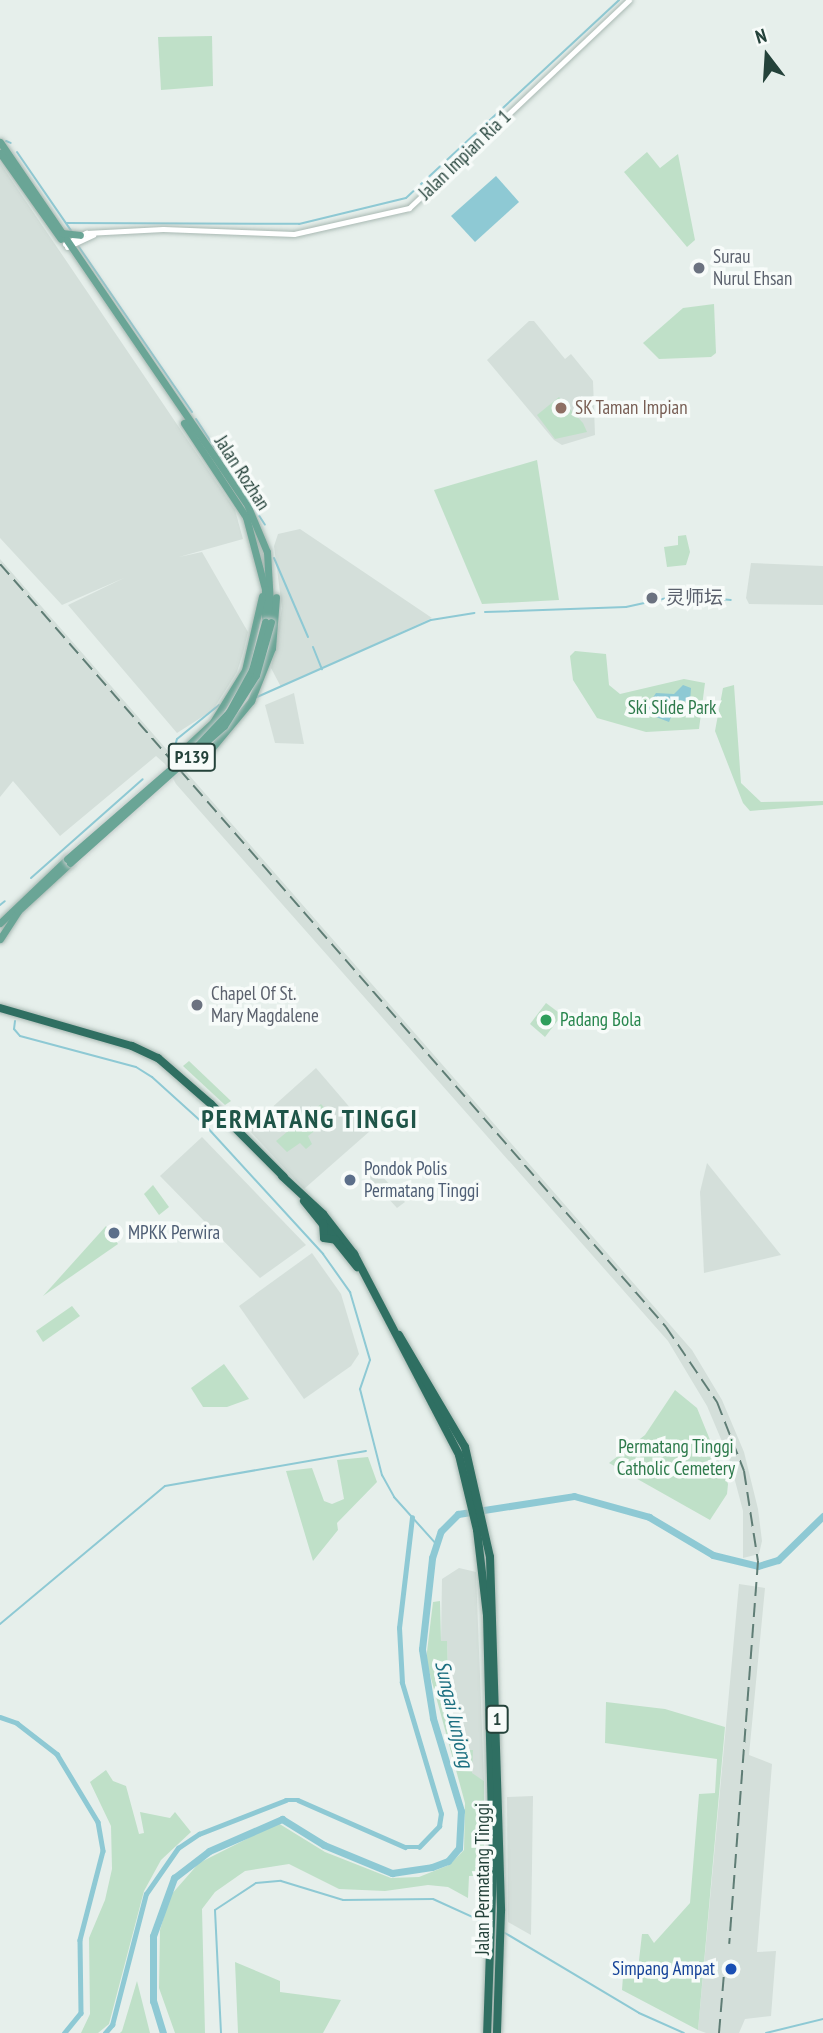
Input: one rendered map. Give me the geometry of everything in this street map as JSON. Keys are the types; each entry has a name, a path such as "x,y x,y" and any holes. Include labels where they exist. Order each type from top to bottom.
{"highway":[{"name":"Jalan Permatang Tinggi","path":"0,1011 50,1022 158,1058 211,1104 337,1229 454,1440 474,1499"},
{"name":"Jalan Permatang Tinggi","path":"282,1176 323,1223 324,1238 339,1242 363,1273"},
{"name":"Jalan Permatang Tinggi","path":"393,1328 425,1374 466,1447 481,1529 487,1615 497,1911 497,2033"},
{"path":"422,1384 425,1374"},
{"name":"Jalan Permatang Tinggi","path":"487,2033 488,1986 497,1911"}],"main road":[{"name":"Jalan Rozhan","path":"0,142 3,154 67,245 239,505 263,577 268,622"},
{"path":"58,232 69,237 80,237 74,257"},
{"path":"58,232 74,257"},
{"name":"Jalan Rozhan","path":"0,923 224,726 256,675 268,622 272,583 265,543 246,502 74,257"},
{"path":"263,577 259,623 245,670 213,722 187,746 185,754 190,762 202,760 222,739 262,677 275,632 276,600 272,583"},
{"name":"Jalan Rozhan","path":"0,939 18,911 69,861"}],"street":[{"name":"Jalan Impian Ria 1","path":"67,245 80,237 96,233 163,229 294,234 409,208 629,0"}],"shaded area":[{"path":"0,163 235,510 243,539 179,557 202,552 248,632 243,653 237,672 213,710 177,733 68,605 124,578 62,605 0,538"},
{"name":"SK Taman Impian","path":"529,321 534,321 565,359 571,354 593,381 595,435 562,445 554,440 487,360"},
{"path":"300,529 432,618 281,687 271,668 282,608 274,546 278,534"},
{"path":"0,559 692,1350 722,1400 744,1452 758,1509 762,1541 759,1554 743,1558 743,1511 729,1458 707,1406 668,1341 176,784 165,764 156,756 60,836 13,781 0,797"},
{"path":"751,563 823,566 823,605 749,604 746,598"},
{"path":"294,693 304,744 275,743 265,705"},
{"path":"316,1068 370,1131 304,1189 248,1129"},
{"path":"202,1137 306,1245 260,1278 160,1176"},
{"path":"707,1163 781,1255 704,1273 700,1192"},
{"path":"375,1168 405,1202 397,1208 367,1175"},
{"path":"312,1253 341,1294 359,1354 351,1366 304,1399 239,1306"},
{"path":"459,1568 476,1572 484,1781 472,1774 469,1748 457,1750 450,1733 447,1642 441,1642 442,1579"},
{"path":"739,1584 765,1588 749,1755 772,1764 757,1952 776,1951 771,2016 745,2019 739,2033 706,2033 698,2030"},
{"path":"533,1796 531,1935 508,1922 507,1797"}],"green space":[{"path":"212,36 213,86 161,90 158,37"},
{"path":"647,152 660,168 678,154 695,240 687,247 624,172"},
{"path":"714,304 716,353 711,357 659,359 643,343 683,308"},
{"path":"559,397 583,423 587,432 555,439 537,415"},
{"path":"537,460 559,600 482,604 434,490"},
{"path":"686,535 690,552 686,565 667,567 664,547 678,545 678,536"},
{"name":"Ski Slide Park","path":"575,651 606,654 609,685 620,694 684,679 705,683 699,729 646,732 597,718 573,680 570,656"},
{"path":"734,685 741,783 761,802 823,801 823,805 750,811 743,803 715,731 723,688"},
{"name":"Padang Bola","path":"546,1003 562,1015 545,1037 530,1024"},
{"path":"189,1061 231,1101 225,1105 183,1066"},
{"path":"321,1104 333,1117 308,1136 312,1144 306,1149 300,1143 287,1152 276,1141"},
{"path":"153,1185 169,1207 159,1215 144,1194"},
{"path":"106,1226 118,1244 43,1296"},
{"path":"72,1306 80,1316 43,1342 36,1331"},
{"path":"224,1364 249,1399 227,1407 203,1407 191,1388"},
{"name":"Permatang Tinggi Catholic Cemetery","path":"675,1390 697,1408 728,1484 727,1494 710,1520 609,1463 645,1435"},
{"path":"368,1457 377,1482 337,1523 338,1530 313,1561 286,1471 312,1468 324,1501 332,1504 344,1499 337,1460"},
{"path":"440,1601 441,1641 447,1641 450,1733 456,1750 473,1750 472,1773 484,1781 484,1876 469,1876 468,1898 448,1887 428,1885 385,1891 339,1889 289,1864 245,1871 215,1892 202,1909 205,2033 175,2033 159,1988 160,1930 170,1896 199,1863 278,1823 325,1852 391,1878 419,1877 449,1865 464,1850 465,1803 426,1660 433,1602"},
{"path":"606,1702 665,1709 725,1727 698,2030 622,1990 623,1976 638,1969 642,1934 648,1934 654,1943 690,1903 699,1794 715,1793 717,1759 605,1743"},
{"path":"106,1770 113,1781 126,1786 139,1834 144,1833 140,1812 170,1818 175,1812 191,1832 161,1860 144,1891 109,2024 98,2033 81,2033 90,2014 89,1938 105,1900 112,1869 111,1826 90,1782"},
{"path":"235,1962 280,1981 280,1992 341,2000 323,2033 238,2033"},
{"path":"137,1981 150,2033 120,2033 122,2031"}],"water":[{"path":"496,176 519,202 475,242 451,216"},
{"path":"683,685 691,688 690,702 678,700 669,722 643,712 656,693 674,694"}],"waterway":[{"path":"66,223 299,224 406,198 619,0"},
{"path":"6,141 11,143"},
{"path":"17,152 72,232"},
{"path":"79,247 192,412"},
{"path":"196,419 265,525"},
{"path":"274,558 308,637"},
{"path":"485,612 626,607 681,595 731,600"},
{"path":"257,697 431,620 474,613"},
{"path":"313,647 322,669"},
{"path":"174,750 177,739 219,705"},
{"path":"31,878 143,779"},
{"path":"0,905 5,901"},
{"path":"15,1021 14,1029 20,1036 136,1067 152,1077 205,1125 323,1254 350,1292 370,1360 360,1389 382,1475 394,1497 437,1545"},
{"path":"0,1624 165,1486 366,1451"},
{"name":"Sungai Junjong","path":"163,2033 153,2001 153,1936 174,1878 209,1851 282,1819 324,1845 392,1873 432,1867 448,1861 459,1848 461,1811 433,1718 422,1649 432,1558 441,1531 458,1514 574,1496 649,1517 713,1555 758,1566 778,1560 823,1516"},
{"path":"105,2033 112,2025 146,1894 178,1848 199,1834 286,1800 298,1800 405,1847 419,1847 439,1826 441,1814 402,1683 399,1628 412,1518"},
{"path":"0,1717 17,1723 57,1754 98,1822 103,1851 80,1940 81,2013 65,2033"},
{"path":"221,2033 215,1910 256,1883 281,1881 343,1900 433,1899 488,1924"},
{"path":"505,1933 639,2013 684,2033"},
{"path":"766,2033 823,2019"}],"railway":[{"path":"0,564 666,1327 717,1402 744,1471 758,1561 729,1944"},
{"path":"719,2033 724,1973"}],"place":[{"name":"Surau Nurul Ehsan","path":"699,268"},
{"name":"SK Taman Impian","path":"561,408"},
{"name":"灵师坛","path":"652,598"},
{"name":"Chapel Of St. Mary Magdalene","path":"197,1005"},
{"name":"Padang Bola","path":"546,1020"},
{"name":"Pondok Polis Permatang Tinggi","path":"350,1180"},
{"name":"MPKK Perwira","path":"114,1233"},
{"name":"Simpang Ampat","path":"731,1969"}],"district":[{"name":"PERMATANG TINGGI","path":"310,1119"}]}
